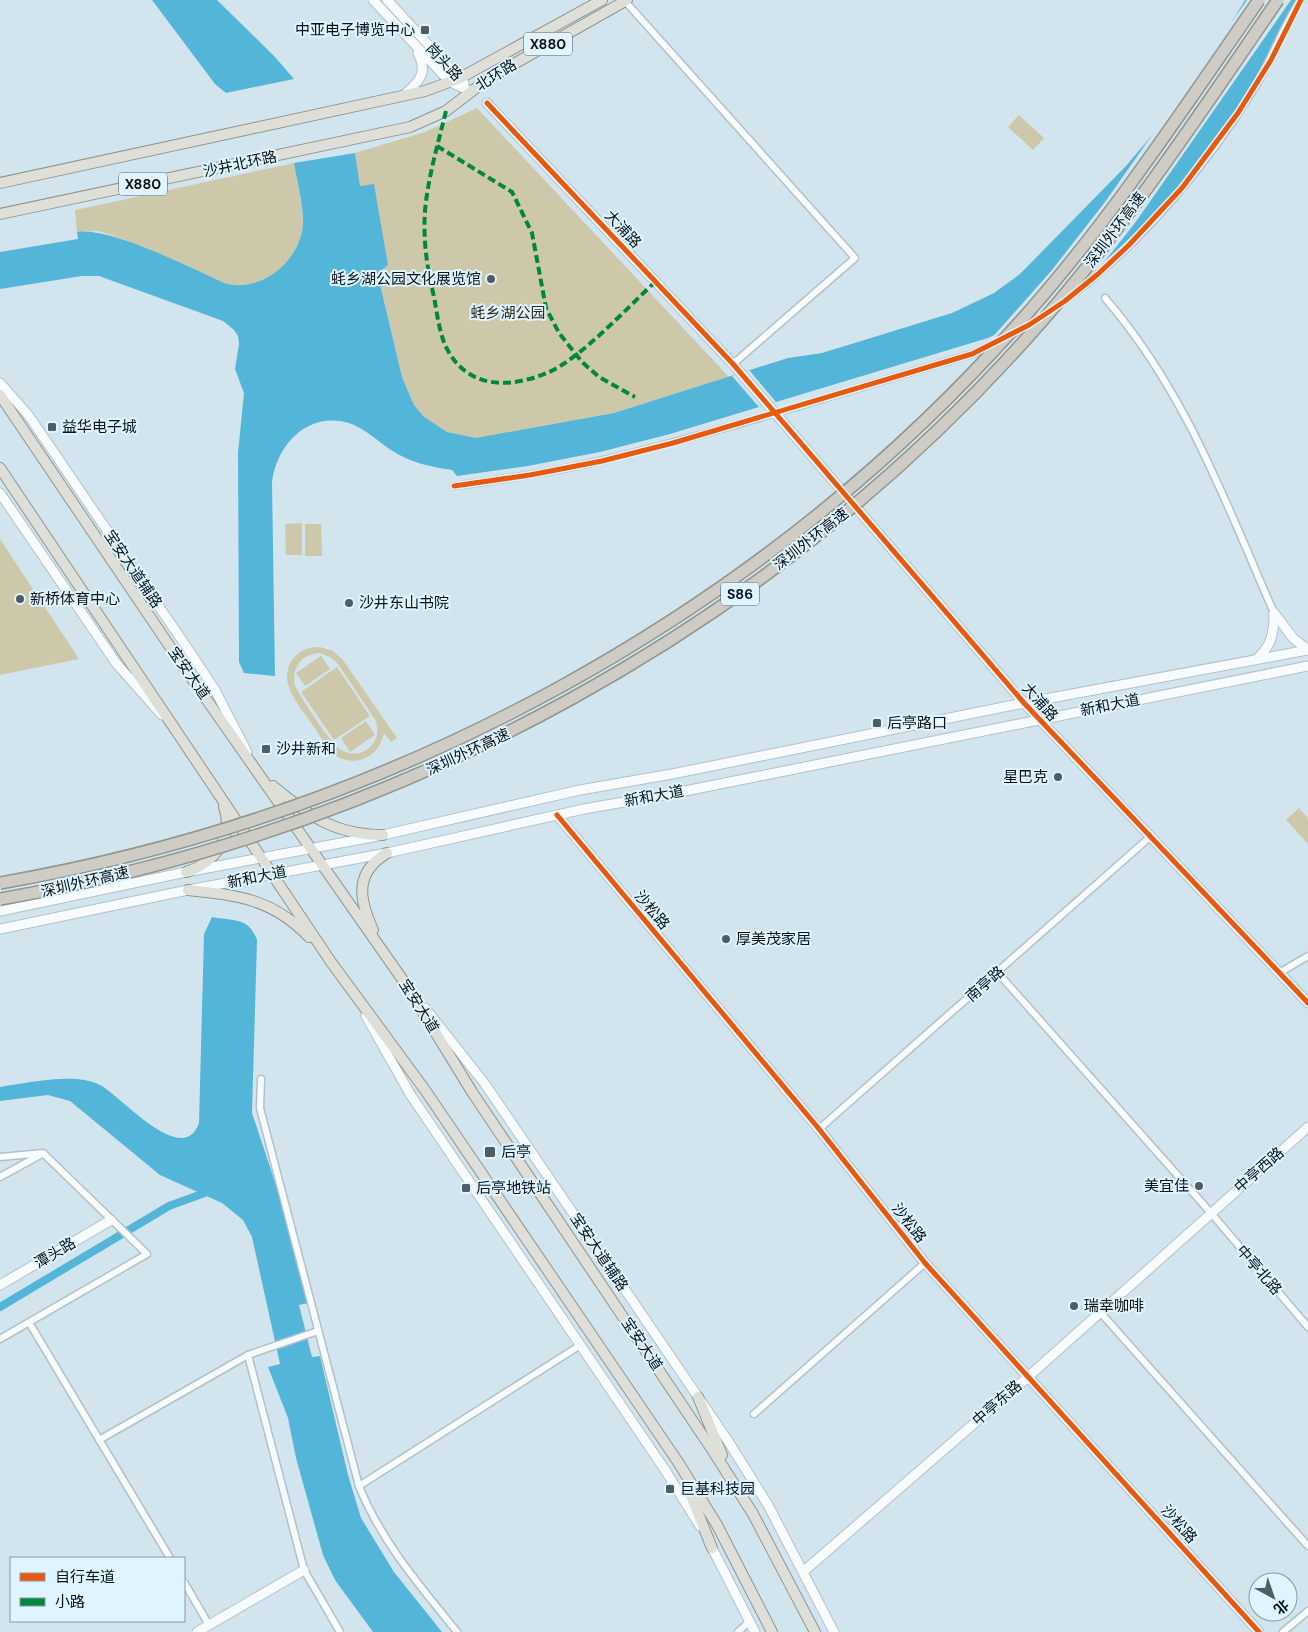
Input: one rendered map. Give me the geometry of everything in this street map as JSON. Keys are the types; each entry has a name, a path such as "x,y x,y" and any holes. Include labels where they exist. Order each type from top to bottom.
{"highway":[{"name":"深圳外环高速","path":"0,883 100,863 194,838 277,812 368,778 441,748 542,698 633,646 706,598 791,536 878,464 942,404 1002,342 1054,283 1108,214 1259,0"},
{"name":"深圳外环高速","path":"0,899 104,878 198,854 282,827 382,790 479,747 565,703 642,659 722,606 808,544 889,476 953,416 1014,352 1078,279 1126,217 1278,0"}],"main road":[{"name":"岗头路","path":"373,0 411,42 470,91"},
{"name":"岗头路","path":"387,0 455,80"},
{"name":"北环路","path":"455,80 602,0"},
{"name":"北环路","path":"470,91 510,65 625,0"},
{"path":"400,98 422,78 424,69 422,60 411,42"},
{"name":"沙井北环路","path":"0,183 400,98 455,80"},
{"name":"沙井北环路","path":"0,214 388,133 432,118 459,102 470,91"},
{"name":"大浦路","path":"487,103 733,364 1038,719 1308,1003"},
{"name":"宝安大道辅路","path":"0,383 29,416 192,655 215,690 253,763"},
{"name":"宝安大道","path":"0,395 181,662 407,986 472,1092 753,1514 815,1632"},
{"path":"0,468 331,962 425,1090 678,1462 717,1525 772,1632"},
{"path":"0,493 116,663 171,725"},
{"path":"1274,613 1293,638 1308,650"},
{"path":"1256,660 1271,642 1274,630 1274,613"},
{"name":"新和大道","path":"0,911 186,872 383,835 580,790 672,774 1024,703 1308,650"},
{"name":"新和大道","path":"0,929 188,890 387,853 557,815 1308,666"},
{"path":"262,776 298,807 320,821 344,831 383,835"},
{"path":"186,872 210,860 222,845 227,828 222,801"},
{"name":"沙松路","path":"557,815 819,1129 925,1263 1260,1632"},
{"path":"383,951 364,909 362,893 369,869 387,853"},
{"path":"188,890 239,896 270,907 297,926 331,962"},
{"name":"宝安大道辅路","path":"407,986 485,1084 698,1397 768,1506 804,1571 834,1632"},
{"path":"355,996 410,1094 579,1346 665,1470 712,1548 756,1632"},
{"name":"中亭西路","path":"1210,1213 1308,1127"},
{"name":"中亭东路","path":"804,1571 1029,1376 1210,1213"},
{"name":"潭头路","path":"0,1286 111,1220"},
{"path":"698,1397 732,1481"},
{"path":"678,1462 712,1548"},
{"path":"197,1632 304,1570"}],"street":[{"path":"625,0 855,258 733,364"},
{"path":"454,486 530,475 602,461 673,443 972,354 1029,325 1082,288 1129,245 1182,188 1220,139 1255,87 1301,0"},
{"path":"1105,298 1146,350 1181,405 1274,613"},
{"name":"南亭路","path":"819,1129 1150,837"},
{"path":"1279,973 1308,956"},
{"name":"中亭北路","path":"998,973 1308,1327"},
{"path":"261,1080 260,1108 359,1486 368,1509 400,1561 457,1632"},
{"path":"0,1178 43,1153"},
{"path":"0,1157 43,1153 148,1254 30,1324 0,1339"},
{"path":"754,1414 925,1263"},
{"path":"1100,1312 1308,1546"},
{"path":"30,1324 169,1557"},
{"path":"99,1440 248,1355 318,1331"},
{"path":"359,1486 579,1346"},
{"path":"248,1355 304,1570 340,1632"},
{"path":"185,1584 209,1625"},
{"path":"1283,1632 1308,1611"},
{"path":"738,1632 750,1621"}],"green space":[{"name":"蚝乡湖公园","path":"477,108 729,377 614,413 476,438 447,432 423,416 414,405 402,377 379,280 385,267 374,185 360,187 355,153 425,132"},
{"path":"1019,115 1044,138 1033,150 1008,127"},
{"path":"294,163 301,197 302,232 290,258 268,277 255,283 227,284 112,235 98,231 77,232 75,210"},
{"path":"302,523 302,555 286,555 285,524"},
{"path":"305,524 321,524 322,556 305,556"},
{"name":"新桥体育中心","path":"0,539 79,659 0,675"},
{"path":"320,647 333,651 343,660 397,738 391,742 384,733 382,741 373,753 361,760 346,760 338,757 330,750 296,701 288,685 288,668 293,659 308,648","holes":["320,653 330,657 338,664 376,721 377,731 375,740 368,749 360,753 348,753 335,745 316,720 295,686 296,668 303,659"]},
{"path":"321,656 330,669 305,686 296,673"},
{"path":"337,667 370,716 334,740 301,692"},
{"path":"366,721 375,735 350,752 341,738"},
{"path":"1299,808 1308,818 1308,844 1286,820"}],"water":[{"path":"152,0 217,0 275,57 294,79 226,93 215,84"},
{"path":"1245,0 1296,0 1252,84 1228,122 1200,159 1170,196 1138,230 1103,262 1067,291 1028,317 988,338 670,434 600,452 528,466 457,476 452,470 428,466 405,458 361,428 349,423 320,422 308,426 288,443 280,455 272,482 275,676 244,673 239,662 238,453 244,393 235,369 239,344 238,336 234,330 223,321 99,276 82,276 0,289 0,252 78,239 77,232 92,232 131,242 227,284 255,283 268,277 290,258 302,232 301,197 294,163 355,153 360,186 374,184 388,265 382,270 379,280 402,377 414,405 423,416 447,432 476,438 614,413 788,358 822,353 952,313 994,293 1020,274 1126,166 1163,122 1228,28"},
{"path":"212,917 239,921 245,924 250,927 257,940 252,1113 289,1224 308,1303 299,1305 312,1357 320,1356 348,1475 361,1518 394,1572 442,1632 373,1632 335,1580 323,1555 296,1458 288,1418 268,1367 280,1364 252,1237 243,1220 222,1203 160,1175 70,1101 48,1095 0,1101 0,1087 64,1079 89,1081 109,1091 136,1114 166,1134 180,1138 191,1135 199,1123 204,934"}],"pier":[{"path":"1247,0 1291,0 1135,223 1093,276 1046,311 990,340 1052,270 1105,202"},
{"path":"749,370 776,402 759,407 732,376"}],"waterway":[{"path":"0,1307 169,1206 210,1191"}],"marked path":[{"path":"446,111 426,198 425,244 429,276 443,339 454,360 465,371 477,378 490,382 504,383 534,378 549,372 575,356 655,282"},
{"path":"437,146 512,192 532,233 546,308 559,333 582,362 599,377 635,397"}],"cycle path":[{"path":"454,486 530,475 602,461 673,443 972,354 1029,325 1065,301 1098,274 1129,245 1182,188 1238,113 1271,60 1301,0"},
{"path":"487,103 733,364 1024,703 1308,1003"},
{"path":"557,815 819,1129 925,1263 1259,1632"}],"place":[{"name":"中亚电子博览中心","path":"425,30"},
{"name":"蚝乡湖公园文化展览馆","path":"491,279"},
{"name":"益华电子城","path":"52,427"},
{"name":"新桥体育中心","path":"20,599"},
{"name":"沙井东山书院","path":"349,603"},
{"name":"后亭路口","path":"877,723"},
{"name":"沙井新和","path":"266,749"},
{"name":"星巴克","path":"1058,777"},
{"name":"厚美茂家居","path":"726,939"},
{"name":"后亭","path":"490,1152"},
{"name":"美宜佳","path":"1199,1186"},
{"name":"后亭地铁站","path":"466,1188"},
{"name":"瑞幸咖啡","path":"1074,1306"},
{"name":"巨基科技园","path":"670,1489"}]}
